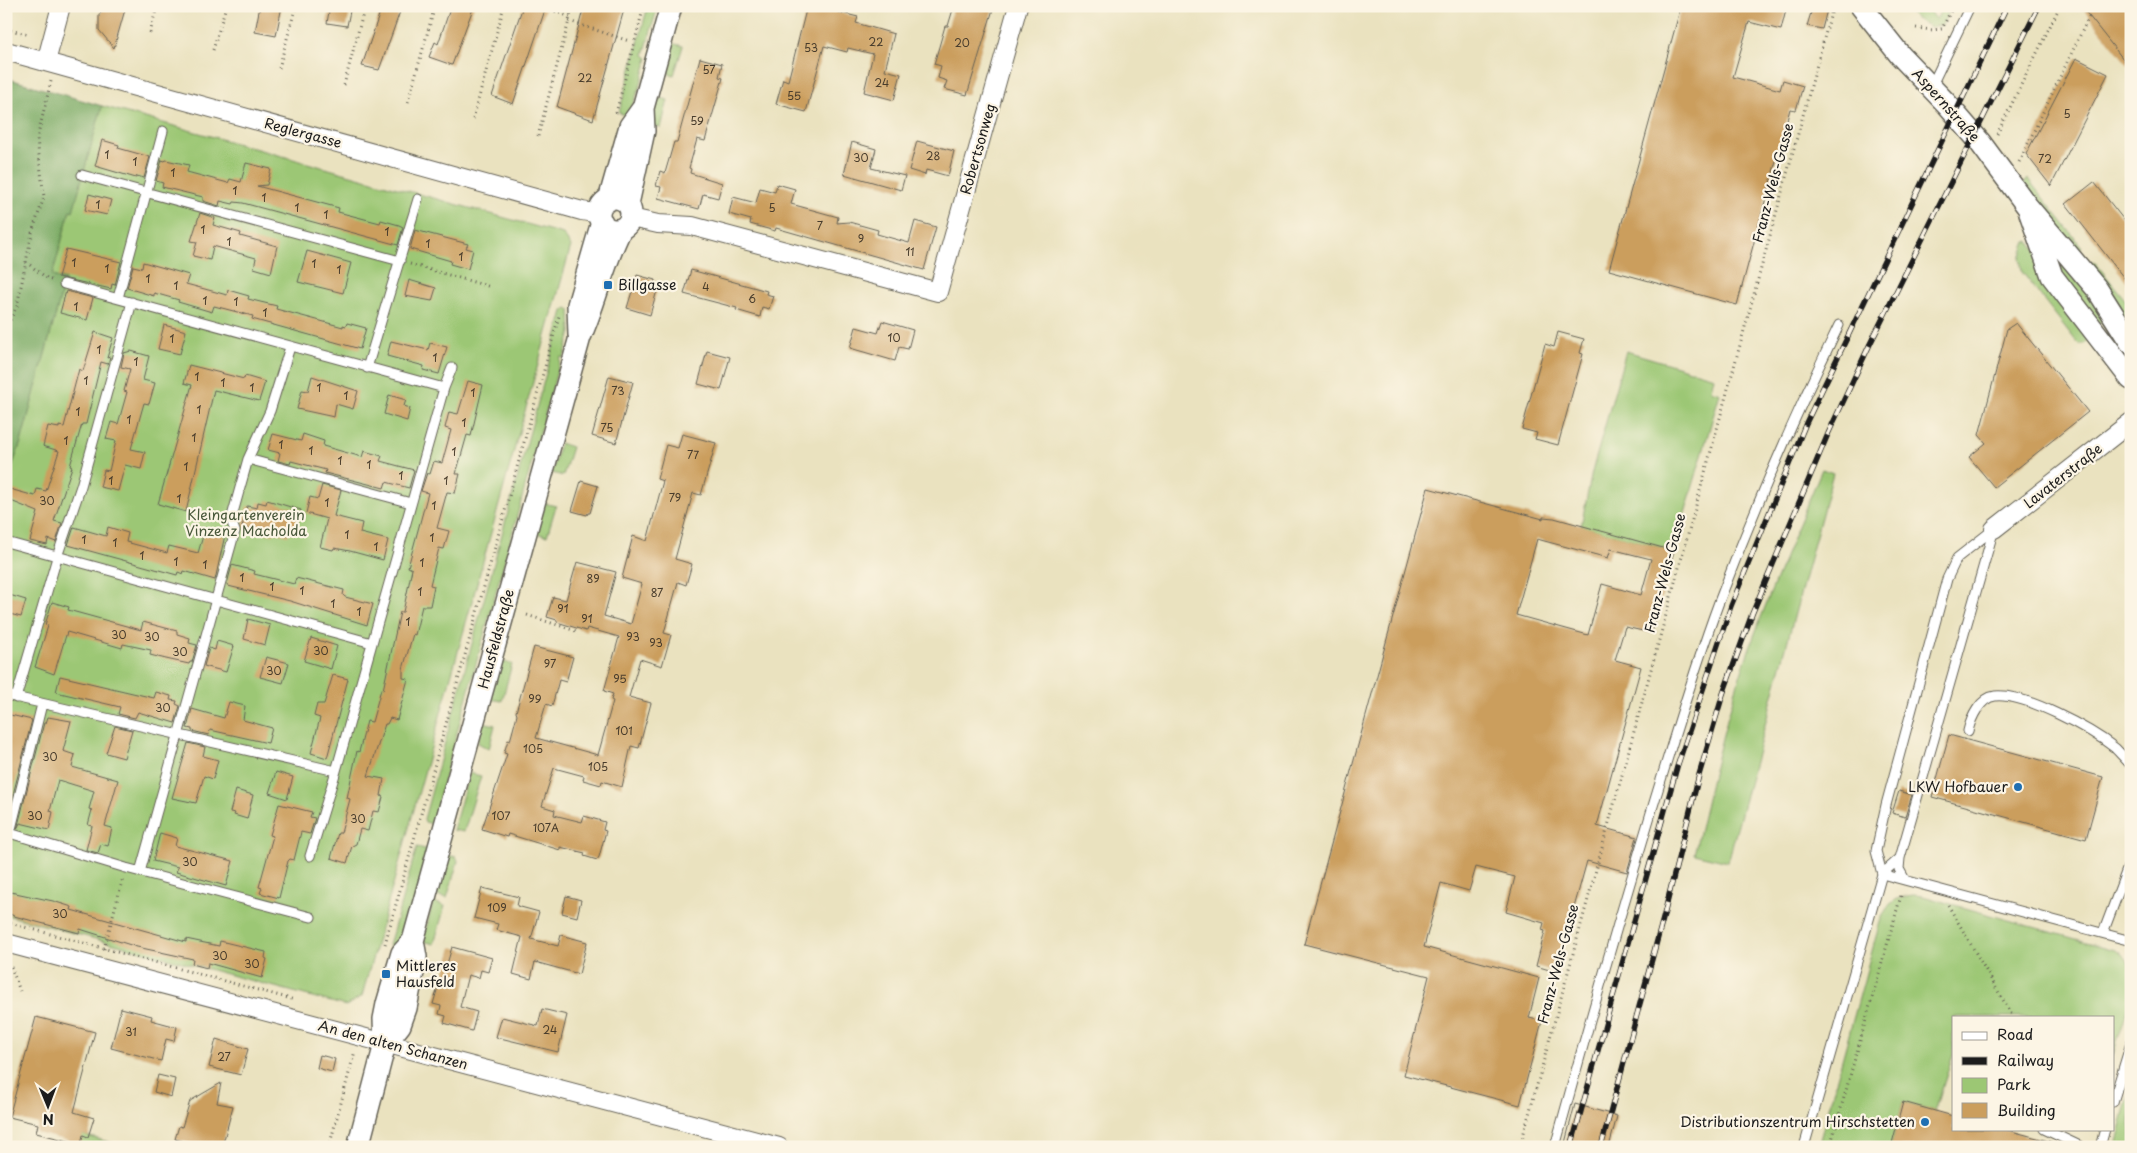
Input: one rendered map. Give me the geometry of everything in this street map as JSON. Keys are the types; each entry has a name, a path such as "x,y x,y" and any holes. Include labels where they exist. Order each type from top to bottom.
{"street":[{"path":"51,63 61,6"},
{"name":"Hausfeldstraße","path":"358,1147 385,1044 384,1019 387,1004 402,954 413,941 580,337 591,313 610,250 615,214 644,131 643,108 671,6"},
{"name":"Robertsonweg","path":"615,214 658,224 692,226 938,292 1018,6"},
{"name":"Aspernstraße","path":"1861,6 1900,55 1979,141 2028,206 2097,289 2131,344"},
{"name":"Reglergasse","path":"6,51 582,211 615,214"},
{"name":"Aspernstraße","path":"2028,206 2052,276 2131,379"},
{"name":"Lavaterstraße","path":"1994,529 2131,422"},
{"name":"An den alten Schanzen","path":"6,943 779,1147"}],"lane":[{"path":"1930,87 1970,6"},
{"path":"118,298 163,131"},
{"path":"82,174 400,261"},
{"path":"367,368 418,200"},
{"path":"64,284 290,348 444,388"},
{"path":"16,698 58,554 81,486 132,302"},
{"path":"1555,1147 1643,840 1715,612 1768,477 1798,409 1839,325"},
{"path":"140,872 235,531 231,520 248,459 270,410 290,348"},
{"path":"310,856 336,771 444,388 452,368"},
{"path":"248,459 411,503"},
{"path":"1905,880 1899,869 1900,858 1994,529"},
{"path":"1804,1147 1882,874 1876,851 1886,805 1947,579 1957,558 1994,529"},
{"path":"6,542 58,554 372,643"},
{"path":"6,695 336,771"},
{"path":"1968,731 1972,716 1980,706 1993,696 2020,698 2075,723 2114,748 2131,765"},
{"path":"42,704 8,832 140,872 311,918"},
{"path":"1882,874 1900,858"},
{"path":"2103,933 2131,859"},
{"path":"1882,874 2131,940"},
{"path":"2114,1099 2131,1043"},
{"path":"2046,1130 2082,1147"},
{"path":"2100,1147 2105,1130"}],"path":[{"path":"150,34 158,6"},
{"path":"214,50 226,6"},
{"path":"279,68 296,6"},
{"path":"344,85 365,6"},
{"path":"408,102 435,6"},
{"path":"473,119 504,6"},
{"path":"541,6 629,41"},
{"path":"538,136 573,6"},
{"path":"614,117 644,6"},
{"name":"Franz-Wels-Gasse","path":"1520,1147 1833,6"},
{"path":"1916,28 1942,29 1953,6"},
{"path":"1997,134 2060,6"},
{"path":"2019,162 2090,17"},
{"path":"6,28 30,35"},
{"path":"6,329 18,306 32,233 44,198 37,139 51,63"},
{"path":"400,261 491,287"},
{"path":"26,262 48,279 64,284"},
{"path":"382,953 560,313"},
{"path":"527,615 576,631"},
{"path":"104,948 126,868"},
{"path":"1830,1147 1905,880"},
{"path":"1938,889 2012,1016"},
{"path":"6,922 304,1002"},
{"path":"11,967 20,991"},
{"path":"329,1147 359,1036"}],"green space":[{"path":"648,6 658,6 644,55 648,58 640,87 628,116 619,113"},
{"path":"1917,6 1925,6 1936,20 1943,6 1952,6 1942,25 1931,27 1916,19 1911,13"},
{"path":"671,43 683,46 674,75 663,72"},
{"path":"6,78 102,106 73,211 70,210 52,276 65,280 21,442 6,483"},
{"path":"657,97 668,100 661,128 651,126"},
{"name":"Kleingartenverein Vinzenz Macholda","path":"102,106 563,234 571,246 362,996 346,1006 6,915 6,483 21,442 65,280 52,276 70,210 73,210"},
{"path":"2028,179 2082,247 2077,252 2023,184"},
{"path":"2030,241 2090,338 2084,344 2079,344 2076,341 2022,272 2020,258 2025,243"},
{"path":"2048,247 2083,287 2105,319 2097,325 2062,280"},
{"path":"2094,261 2131,307 2131,334 2088,266"},
{"path":"567,308 570,310 571,332 564,358 561,357 437,805 441,807 436,825 425,822 424,819 563,311"},
{"path":"1626,351 1714,377 1711,390 1720,393 1674,551 1581,526 1592,472"},
{"path":"560,443 572,447 563,476 552,473"},
{"path":"1822,469 1833,473 1728,862 1694,854 1722,738 1742,670 1770,594"},
{"path":"543,503 556,506 547,536 535,533"},
{"path":"500,661 512,664 502,701 489,699"},
{"path":"483,722 495,725 489,749 478,743"},
{"path":"469,773 481,776 464,832 453,830"},
{"path":"417,847 429,850 408,926 397,949 389,945"},
{"path":"447,855 456,857 458,861 447,898 435,895"},
{"path":"1913,895 1923,896 2115,950 2122,955 2128,961 2132,977 2130,999 2114,1052 2114,1016 1952,1016 1952,1058 1935,1111 1903,1102 1891,1147 1818,1147 1880,922 1892,902"},
{"path":"433,902 445,906 434,944 423,941"},
{"path":"2131,1087 2131,1147 2116,1147"},
{"path":"72,1132 127,1147 68,1147"}],"building":[{"path":"105,6 126,6 114,48 99,30 99,15"},
{"path":"260,6 282,6 276,36 255,32"},
{"path":"330,6 351,6 347,26 327,23"},
{"path":"382,6 402,6 379,70 362,66"},
{"path":"451,6 474,6 452,65 429,57 435,42 438,44"},
{"path":"523,6 534,6 545,10 513,104 492,96"},
{"path":"584,6 625,6 593,120 557,107"},
{"path":"807,6 839,6 838,12 858,17 856,23 894,34 885,70 901,74 894,100 864,92 873,54 848,48 847,52 824,46 806,112 776,104 783,79 788,81"},
{"path":"954,6 994,6 967,95 944,89 947,81 938,78 941,66 934,64 945,26 948,26"},
{"path":"1681,6 1787,6 1781,30 1749,22 1733,77 1780,90 1783,80 1803,86 1796,110 1790,109 1737,305 1609,270"},
{"path":"1813,6 1828,6 1822,29 1807,26"},
{"path":"2081,6 2127,6 2131,11 2131,69"},
{"path":"700,58 722,64 719,77 723,78 705,141 697,139 689,168 691,169 690,173 722,183 718,198 703,194 699,209 658,198 661,187 656,186 660,171 665,173 674,142 677,142"},
{"path":"2076,58 2108,74 2051,186 2026,154"},
{"path":"102,140 119,145 118,148 150,157 144,178 137,176 136,178 95,166"},
{"path":"917,141 954,151 948,176 926,170 925,175 909,170"},
{"path":"852,142 876,149 871,168 905,176 901,190 844,174"},
{"path":"162,160 189,165 187,172 228,183 230,179 241,182 246,163 271,169 267,185 257,186 339,208 338,212 380,223 381,220 399,225 403,227 398,245 243,203 234,202 233,204 220,201 219,206 203,201 203,197 162,187 163,183 156,181"},
{"path":"2094,182 2131,229 2131,287 2066,204"},
{"path":"777,184 795,189 791,204 838,217 837,223 849,222 878,230 877,234 909,243 915,221 936,227 924,270 776,228 775,231 750,224 751,220 729,214 733,197 756,203 760,188 775,192"},
{"path":"89,194 111,200 107,215 85,210"},
{"path":"200,213 215,218 213,225 241,233 240,236 277,246 271,273 254,268 256,258 213,246 210,260 193,256 197,242 191,241"},
{"path":"415,230 468,244 466,248 473,250 468,269 450,264 451,261 410,249"},
{"path":"66,249 121,262 115,285 112,284 111,289 58,277"},
{"path":"307,251 351,263 343,293 298,282"},
{"path":"143,262 189,275 186,284 227,295 228,290 249,296 248,299 277,306 276,309 343,327 347,323 366,328 360,349 252,319 253,316 214,306 212,312 178,302 179,300 154,293 154,296 127,288 133,266 142,268"},
{"path":"691,270 767,291 766,294 773,296 769,309 762,307 760,317 736,310 737,308 684,294"},
{"path":"637,275 655,280 654,286 658,287 650,315 627,308"},
{"path":"409,280 436,288 432,301 405,296"},
{"path":"66,291 93,298 87,320 60,313"},
{"path":"882,321 913,330 908,349 899,347 895,361 850,348 856,327 878,333"},
{"path":"2016,323 2088,412 1994,487 1969,457 1986,443 1979,435 2007,329"},
{"path":"164,325 186,331 180,354 158,349"},
{"path":"95,332 113,338 107,358 110,357 108,364 101,362 86,424 82,424 70,466 72,467 54,521 62,523 56,542 48,539 47,545 30,541 38,512 6,499 6,488 35,496 37,489 46,491 59,451 43,446 48,426 64,427 79,369 83,371"},
{"path":"1558,332 1584,339 1580,353 1583,354 1558,445 1535,439 1537,433 1522,429 1545,344 1554,347"},
{"path":"391,341 428,350 430,343 447,347 439,374 423,370 424,366 387,356"},
{"path":"131,351 149,356 143,380 155,383 149,404 144,403 131,449 145,452 141,469 125,465 118,491 100,487 104,470 109,471 116,441 106,439 111,422 118,424 127,392 124,391 130,369 121,367 124,353"},
{"path":"707,351 730,357 721,390 698,384"},
{"path":"189,365 244,379 245,376 265,382 259,401 214,390 186,512 158,504 192,385 184,383"},
{"path":"312,376 358,391 353,409 336,404 334,417 297,409 302,390 308,391"},
{"path":"609,376 633,382 616,443 592,436"},
{"path":"468,381 483,385 471,436 467,435 456,474 460,474 455,493 447,492 437,528 449,531 444,549 439,548 430,585 434,586 430,606 422,606 415,635 413,634 403,669 403,678 408,679 397,720 390,718 387,724 385,724 368,776 384,779 381,796 383,797 379,812 373,811 368,831 360,829 356,844 352,846 347,863 331,858 338,833 341,833 350,799 347,798 357,751 359,752 367,721 372,722 381,689 383,690 400,612 403,612 412,569 408,567 428,493 421,491 427,473 430,474 434,461 442,463 451,430 445,428 449,412 458,414"},
{"path":"389,395 406,400 404,406 410,408 407,421 384,414"},
{"path":"273,434 301,441 303,434 324,441 323,446 362,457 364,451 382,456 380,461 414,470 409,488 386,482 384,488 325,473 326,470 291,461 290,464 278,461 280,453 268,450"},
{"path":"682,434 716,443 701,495 693,493 675,559 692,564 686,585 678,582 664,633 671,635 662,666 640,659 629,697 651,703 639,748 631,746 622,787 602,781 601,785 583,780 584,776 554,768 542,806 555,810 554,815 582,822 584,816 605,822 603,830 606,831 599,857 597,860 584,856 585,853 560,847 560,850 508,834 507,837 482,829 507,754 504,753 508,740 510,741 534,647 573,657 566,682 559,680 552,706 546,704 536,738 598,755 613,701 611,700 613,694 604,691 619,637 587,628 586,631 547,617 553,597 566,600 577,562 616,572 604,616 631,624 642,584 622,578 633,536 647,541 663,481 657,479 666,445 678,448"},
{"path":"581,481 598,486 590,513 587,515 572,511"},
{"path":"322,485 341,490 334,516 362,523 360,533 388,540 383,560 350,551 320,547 327,519 306,513 310,497 318,499"},
{"path":"1428,488 1543,519 1543,517 1554,518 1674,551 1652,633 1625,627 1615,660 1641,667 1597,826 1637,837 1627,872 1587,861 1556,972 1536,966 1545,931 1542,930 1544,923 1506,912 1515,877 1476,867 1469,891 1441,883 1424,947 1539,978 1529,1018 1542,1021 1520,1105 1404,1075 1429,976 1304,944","holes":["1537,539 1608,558 1611,549 1651,559 1641,595 1602,584 1588,635 1516,615"]},
{"path":"267,500 301,510 295,534 289,533 288,536 274,532 273,535 242,527 247,506 257,508 258,502 266,504"},
{"path":"74,527 106,536 108,527 128,533 126,542 167,553 169,546 198,553 205,529 225,535 215,580 184,571 183,574 178,572 177,575 68,545"},
{"path":"232,565 255,571 254,574 294,584 296,578 344,590 343,595 345,597 373,604 367,625 290,601 228,586"},
{"path":"6,594 26,600 21,617 6,613"},
{"path":"52,602 69,607 68,610 141,630 143,622 177,631 177,634 190,638 189,643 197,645 192,662 189,664 166,659 150,655 151,650 123,644 122,648 67,632 54,674 35,667 48,626 45,625"},
{"path":"248,619 270,625 265,645 244,639"},
{"path":"311,638 337,646 331,669 304,661"},
{"path":"217,641 234,646 226,672 204,666 209,648 215,650"},
{"path":"266,657 289,663 283,683 260,677"},
{"path":"333,675 348,679 327,758 311,753 320,718 314,716 317,704 324,704"},
{"path":"60,676 154,698 156,692 171,696 170,700 177,701 176,704 180,706 175,723 138,712 135,718 118,714 120,707 56,692"},
{"path":"229,702 245,706 243,720 272,728 268,743 210,730 209,735 187,728 192,709 224,718"},
{"path":"6,714 32,720 6,822"},
{"path":"48,717 71,721 63,751 75,755 72,767 118,780 105,826 112,828 108,846 101,844 98,853 86,850 92,826 88,825 92,810 89,809 94,791 58,780 50,811 53,812 49,830 20,823 17,829 44,723 46,723"},
{"path":"115,726 132,730 124,758 106,753"},
{"name":"LKW Hofbauer","path":"1949,735 2103,777 2086,839 1932,797"},
{"path":"188,743 205,747 203,756 218,760 213,779 204,776 196,803 172,798"},
{"path":"276,772 293,777 287,799 269,793"},
{"path":"236,790 253,795 247,819 230,812"},
{"path":"1899,791 1912,795 1905,817 1892,813"},
{"path":"279,804 312,812 310,817 315,818 310,834 301,832 294,860 290,859 288,861 279,898 260,893 262,888 259,887 273,836 270,835"},
{"path":"160,833 177,838 175,846 233,861 226,886 176,872 178,867 153,861"},
{"path":"482,888 519,897 517,906 539,912 531,939 558,946 561,935 587,942 579,974 535,962 531,979 513,974 522,937 496,930 498,924 474,918"},
{"path":"6,891 53,901 72,907 71,910 186,942 186,939 219,946 220,941 266,952 265,958 267,959 262,978 208,963 207,968 192,964 193,959 137,947 80,929 79,933 14,916 6,912"},
{"path":"566,896 581,900 577,917 562,913"},
{"path":"452,947 492,958 488,972 481,970 479,978 468,975 460,1007 477,1012 472,1031 444,1023 446,1016 439,1014 441,1006 433,1004 438,987 440,988"},
{"path":"121,1008 152,1016 151,1020 177,1027 174,1041 166,1039 161,1061 111,1048"},
{"path":"542,1009 567,1015 558,1052 496,1037 502,1017 538,1026"},
{"path":"36,1017 95,1032 74,1112 94,1118 88,1137 83,1135 81,1144 36,1133 38,1124 9,1117"},
{"path":"216,1039 248,1049 241,1075 209,1067"},
{"path":"320,1055 335,1059 332,1072 317,1068"},
{"path":"158,1075 175,1079 171,1097 154,1092"},
{"path":"221,1083 217,1103 233,1106 222,1147 203,1147 175,1139 179,1126 182,1127 190,1101"},
{"name":"Distributionszentrum Hirschstetten","path":"1903,1102 1952,1116 1952,1130 2008,1130 2052,1142 2052,1147 1891,1147"},
{"path":"1575,1104 1617,1116 1609,1147 1564,1147"}],"railway":[{"path":"1571,1147 1677,767 1731,606 1806,423 2007,6"},
{"path":"1601,1147 1664,915 1699,775 1723,694 1752,614 1828,434 1870,344 2039,6"}],"place":[{"name":"Billgasse","path":"608,285"},
{"name":"LKW Hofbauer","path":"2018,787"},
{"name":"Mittleres Hausfeld","path":"386,974"},
{"name":"Distributionszentrum Hirschstetten","path":"1925,1122"}]}
